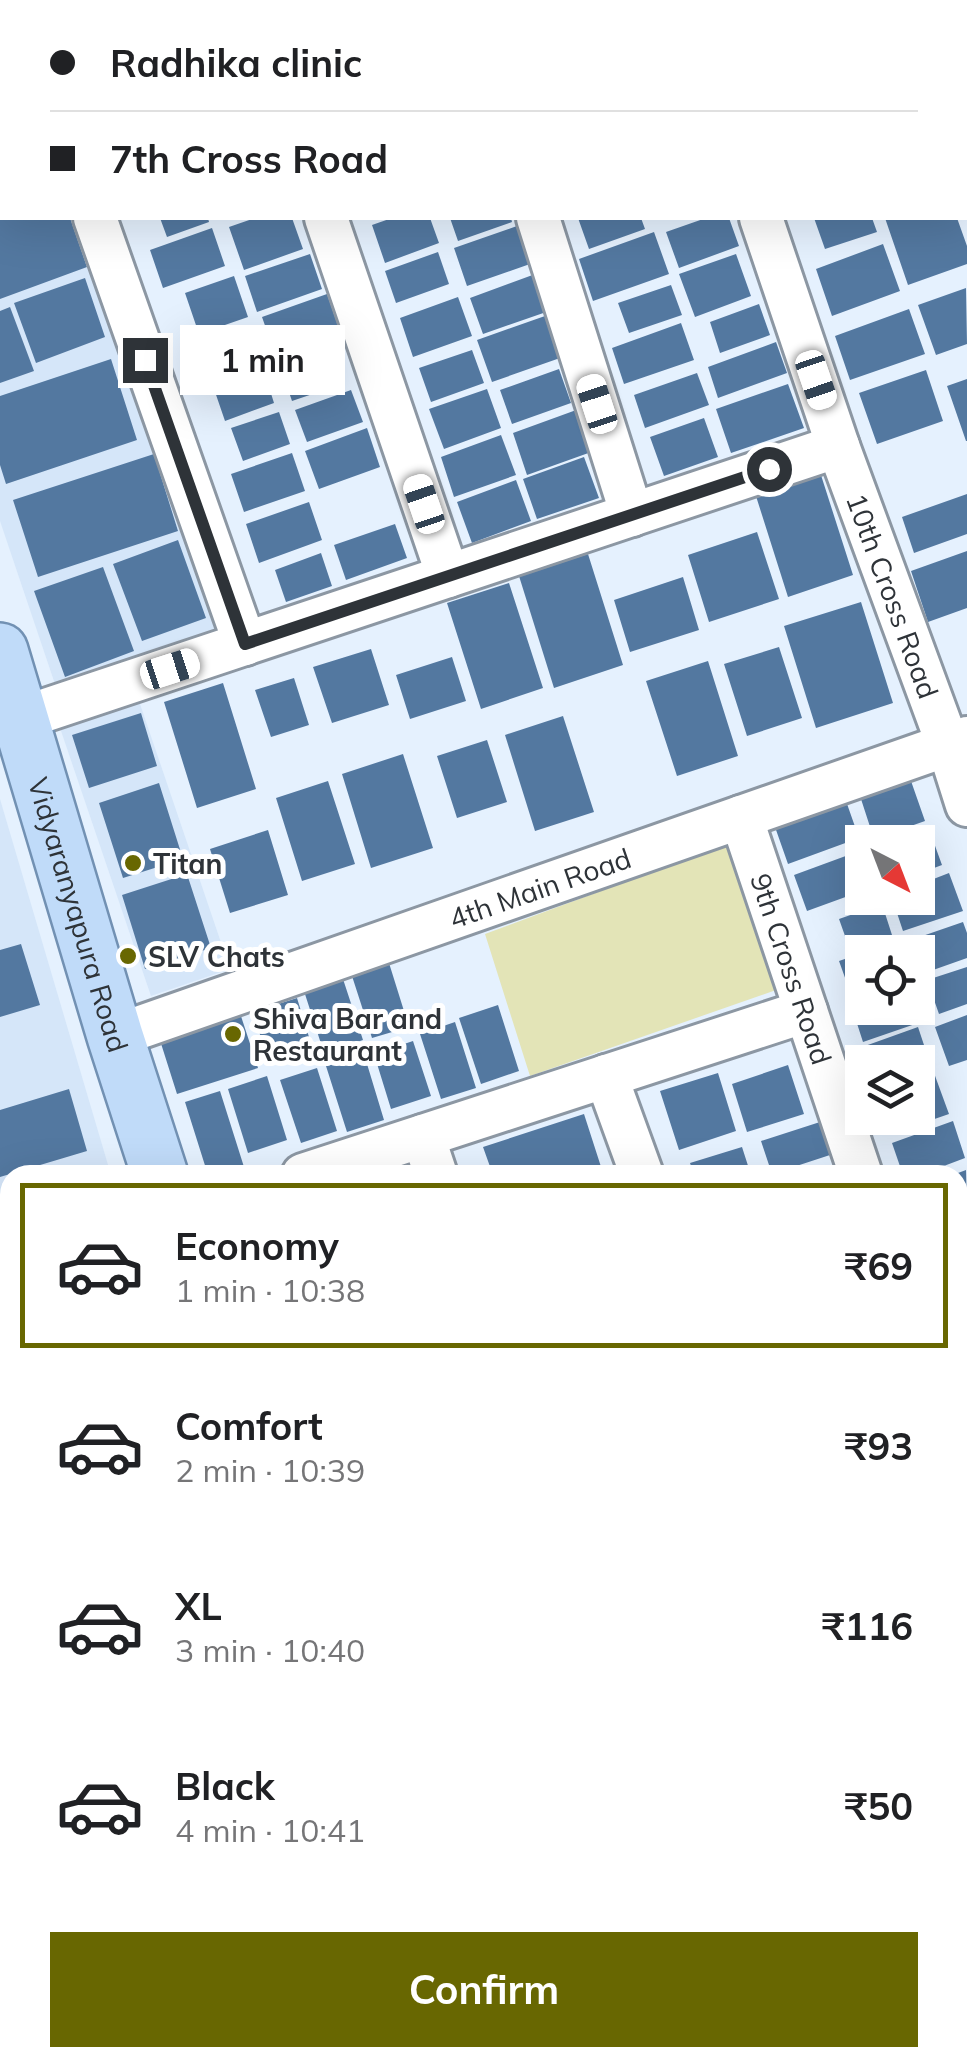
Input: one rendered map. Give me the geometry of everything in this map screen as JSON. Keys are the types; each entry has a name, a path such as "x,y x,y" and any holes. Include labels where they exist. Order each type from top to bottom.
{"main road":[{"name":"Vidyaranyapura Road","path":"0,651 157,1165"}],"street":[{"path":"96,220 245,644"},
{"path":"327,220 448,576"},
{"path":"539,220 632,515"},
{"name":"10th Cross Road","path":"763,220 838,446 957,742 967,804"},
{"path":"19,719 838,446"},
{"name":"4th Main Road","path":"115,1036 957,742"},
{"name":"9th Cross Road","path":"741,817 858,1165"},
{"path":"370,1165 430,1156 606,1076 806,1011"},
{"path":"606,1076 638,1165"}],"shaded area":[{"path":"0,220 88,220 228,635 58,693 0,521"},
{"path":"138,698 230,969 151,996 59,725"},
{"path":"0,799 108,1165 0,1165"}],"green space":[{"path":"727,844 779,989 530,1076 485,934"}],"building":[{"path":"0,220 71,220 87,267 0,299"},
{"path":"161,220 208,220 209,222 167,237"},
{"path":"249,220 293,220 303,249 244,270 229,227"},
{"path":"386,220 431,220 439,243 385,263 372,225"},
{"path":"451,220 512,220 512,222 458,241"},
{"path":"579,220 642,220 645,229 589,249"},
{"path":"700,220 730,220 739,246 679,268 666,232"},
{"path":"815,220 873,220 877,232 825,249"},
{"path":"886,220 958,220 967,246 967,264 908,285"},
{"path":"517,226 530,264 467,286 454,248"},
{"path":"212,228 225,266 163,288 150,250"},
{"path":"654,232 669,274 593,301 579,259"},
{"path":"883,244 900,291 832,316 816,269"},
{"path":"438,252 449,284 396,303 385,271"},
{"path":"310,254 322,289 257,312 245,276"},
{"path":"736,254 751,296 695,317 679,274"},
{"path":"538,273 552,310 483,334 470,298"},
{"path":"234,276 248,317 199,334 185,293"},
{"path":"85,278 105,337 36,363 14,303"},
{"path":"671,285 682,315 629,333 618,303"},
{"path":"966,288 967,344 936,355 918,305"},
{"path":"327,294 341,334 276,357 262,317"},
{"path":"458,297 472,336 413,357 400,318"},
{"path":"759,304 770,335 720,353 710,322"},
{"path":"10,307 34,371 0,383 0,311"},
{"path":"909,309 925,354 850,380 835,336"},
{"path":"545,316 560,358 492,382 477,340"},
{"path":"681,323 694,360 624,384 612,348"},
{"path":"248,325 259,359 208,377 196,343"},
{"path":"776,342 787,373 718,398 708,367"},
{"path":"329,349 342,384 292,401 280,366"},
{"path":"472,350 484,383 431,402 419,368"},
{"path":"111,359 137,440 6,484 0,465 0,396"},
{"path":"263,368 274,403 225,421 213,386"},
{"path":"559,369 571,403 512,424 500,390"},
{"path":"926,370 943,421 877,444 859,393"},
{"path":"697,373 709,405 645,428 634,395"},
{"path":"967,379 967,441 966,441 947,386"},
{"path":"788,384 804,428 731,453 716,409"},
{"path":"487,389 501,428 444,449 429,409"},
{"path":"351,390 363,422 307,442 295,410"},
{"path":"579,409 594,451 527,475 513,433"},
{"path":"279,412 290,444 243,461 231,428"},
{"path":"704,418 718,457 664,476 650,437"},
{"path":"367,428 380,467 319,489 305,451"},
{"path":"501,435 516,475 454,497 441,457"},
{"path":"292,453 305,491 244,512 231,474"},
{"path":"154,454 178,531 38,577 13,500"},
{"path":"584,457 599,498 537,519 523,479"},
{"path":"820,472 853,575 788,597 755,493"},
{"path":"516,480 531,521 472,543 457,502"},
{"path":"967,494 967,534 914,553 902,517"},
{"path":"309,502 322,540 259,563 246,524"},
{"path":"395,524 407,558 346,580 334,545"},
{"path":"757,532 779,599 709,622 688,555"},
{"path":"178,540 206,618 142,641 113,564"},
{"path":"967,551 967,608 928,622 911,571"},
{"path":"321,553 332,586 286,602 275,570"},
{"path":"588,554 623,665 554,688 519,576"},
{"path":"103,567 134,651 65,677 34,591"},
{"path":"683,577 699,630 630,652 614,600"},
{"path":"509,583 543,688 481,709 447,603"},
{"path":"861,602 893,703 816,728 784,626"},
{"path":"779,647 802,718 747,736 724,664"},
{"path":"371,649 389,705 332,723 313,667"},
{"path":"452,657 466,701 410,719 396,675"},
{"path":"708,661 738,756 677,776 646,681"},
{"path":"294,678 309,725 271,737 255,690"},
{"path":"223,683 256,789 197,808 164,702"},
{"path":"141,713 157,766 89,788 72,735"},
{"path":"563,716 594,812 535,831 505,735"},
{"path":"487,740 507,802 457,818 437,756"},
{"path":"403,754 433,848 371,868 342,774"},
{"path":"328,781 355,864 302,881 276,798"},
{"path":"911,781 925,821 914,825 869,825 861,799"},
{"path":"159,783 183,859 123,878 99,803"},
{"path":"846,801 854,825 845,825 845,843 788,864 775,827"},
{"path":"268,830 288,895 230,913 210,849"},
{"path":"935,846 942,865 935,868"},
{"path":"845,856 845,897 807,911 794,875"},
{"path":"949,873 963,911 903,931 898,915 935,915 935,878"},
{"path":"187,874 211,948 145,969 122,895"},
{"path":"850,915 886,915 892,935 845,936 839,919"},
{"path":"963,922 967,958 935,969 935,935 925,935"},
{"path":"21,944 40,1005 0,1017 0,950"},
{"path":"389,963 409,1027 372,1038 352,976"},
{"path":"967,967 967,1004 939,1014 935,977"},
{"path":"343,979 363,1040 324,1053 304,991"},
{"path":"297,998 313,1050 269,1064 253,1012"},
{"path":"498,1005 519,1071 481,1084 459,1018"},
{"path":"238,1007 258,1068 177,1094 158,1034"},
{"path":"967,1015 967,1060 949,1066 935,1027"},
{"path":"455,1022 476,1088 441,1099 420,1034"},
{"path":"858,1025 912,1025 863,1042"},
{"path":"918,1027 924,1045 868,1045"},
{"path":"413,1041 431,1096 391,1109 374,1054"},
{"path":"364,1054 384,1120 347,1132 326,1066"},
{"path":"788,1065 804,1114 747,1132 732,1084"},
{"path":"317,1068 337,1131 301,1143 280,1080"},
{"path":"718,1073 736,1131 679,1150 660,1091"},
{"path":"267,1076 287,1140 248,1153 228,1089"},
{"path":"935,1076 949,1114 935,1119"},
{"path":"69,1089 87,1151 40,1165 0,1165 0,1110"},
{"path":"220,1091 243,1165 205,1165 185,1102"},
{"path":"584,1114 600,1165 489,1165 483,1147"},
{"path":"953,1121 965,1158 946,1165 900,1165 892,1143 914,1135 935,1135 935,1127"},
{"path":"820,1122 830,1155 799,1165 769,1165 761,1141"},
{"path":"742,1147 748,1165 691,1165"}],"place":[{"name":"Titan","path":"133,863"},
{"name":"SLV Chats","path":"128,956"},
{"name":"Shiva Bar and Restaurant","path":"233,1034"}],"route":[{"path":"145,360 245,644 769,469"}]}
